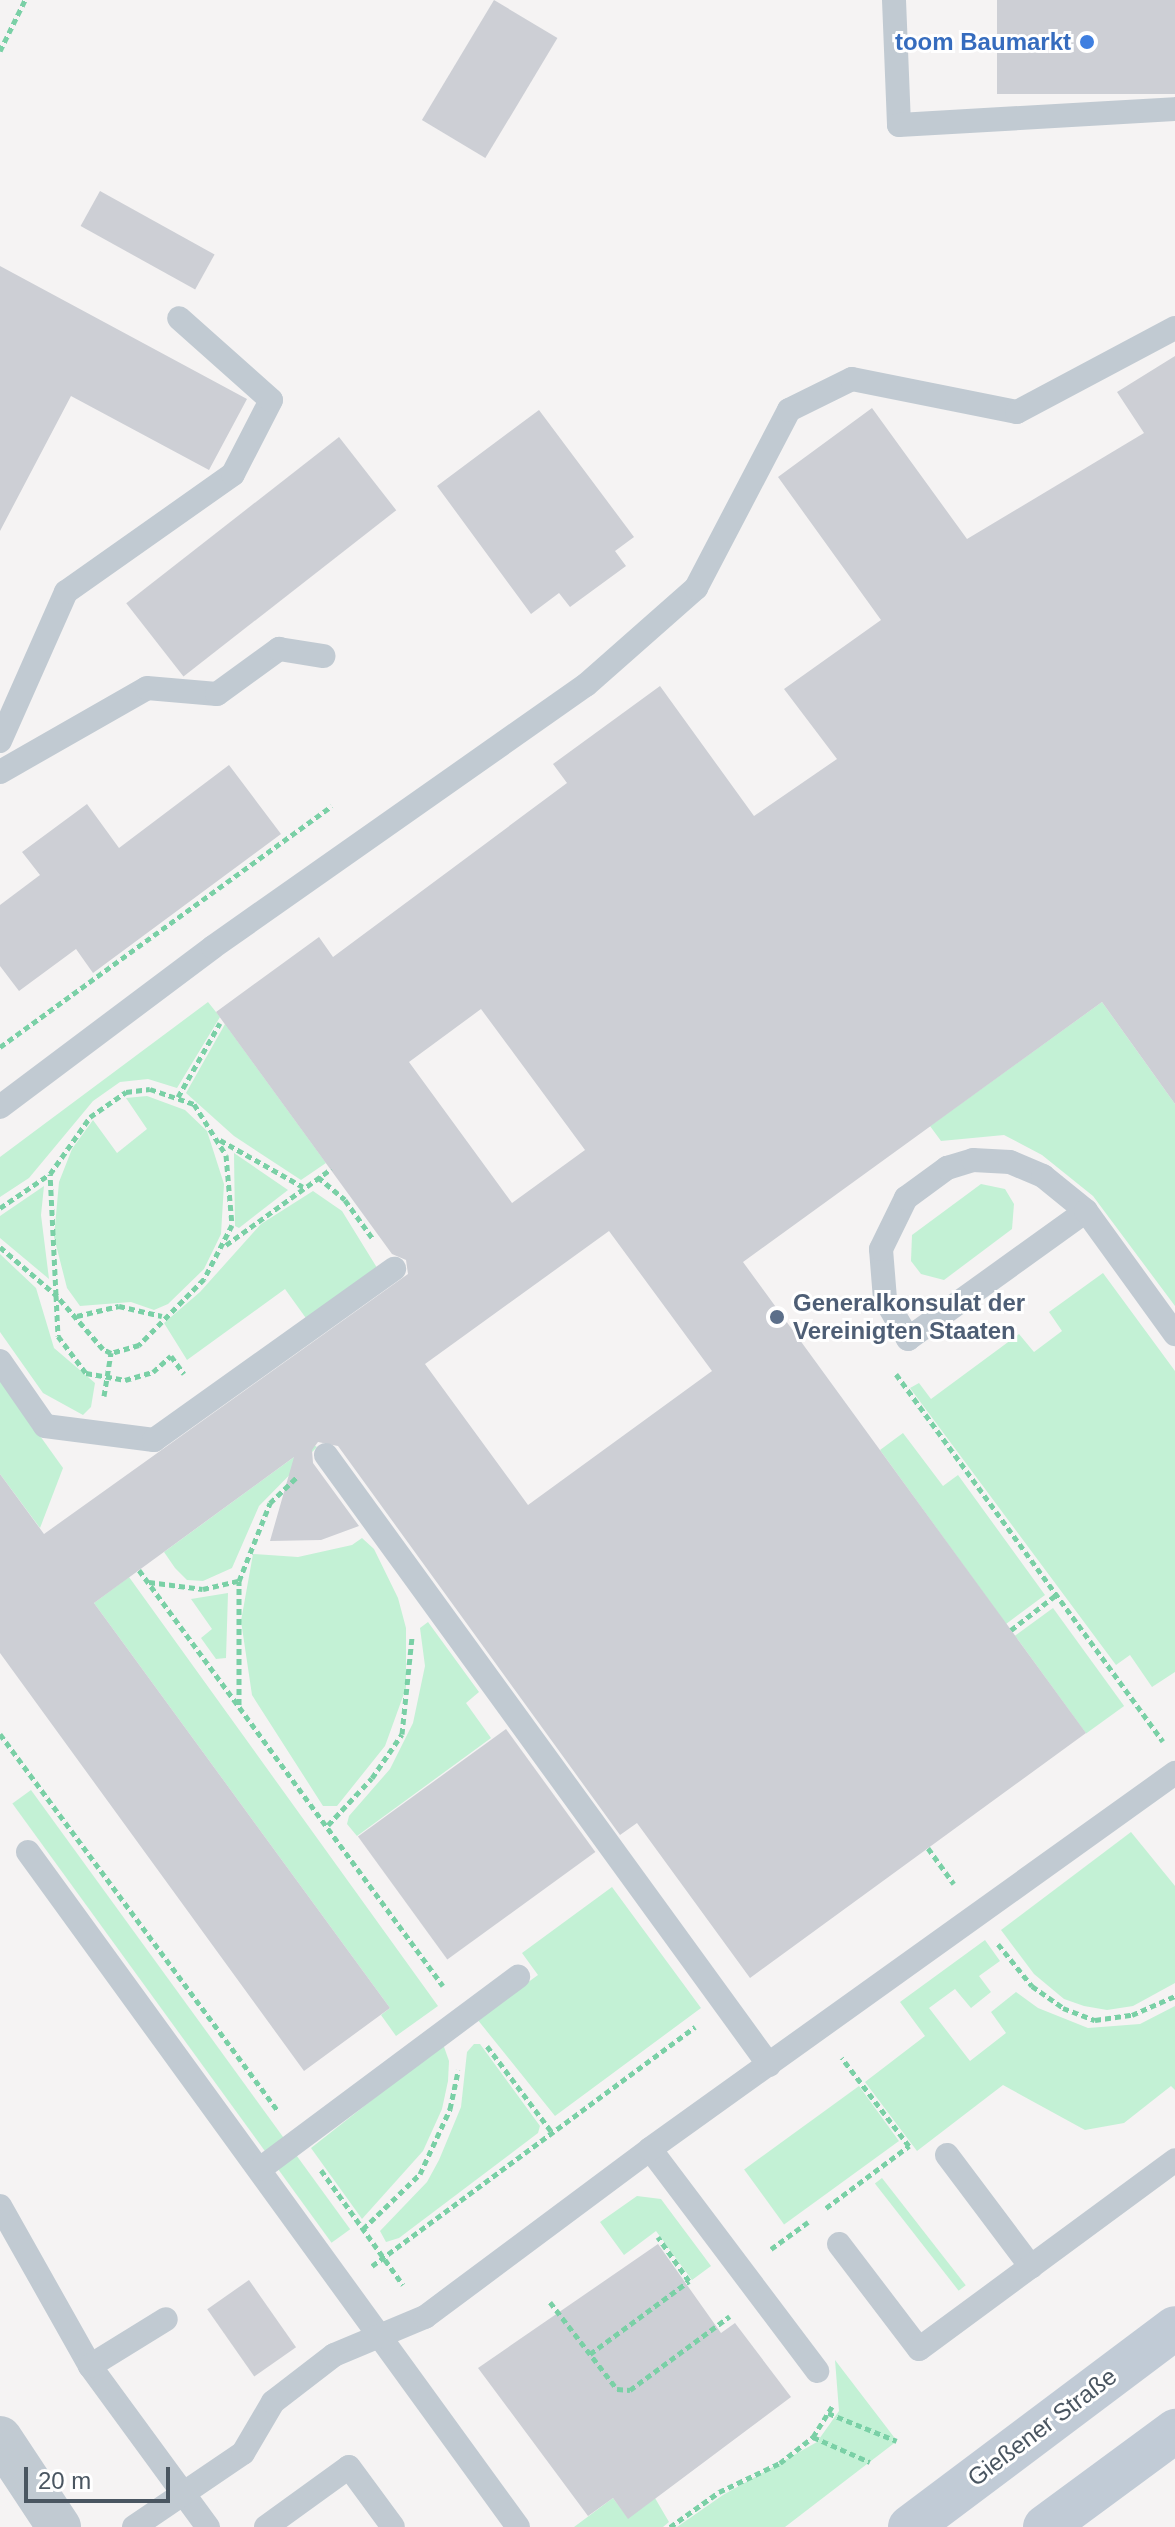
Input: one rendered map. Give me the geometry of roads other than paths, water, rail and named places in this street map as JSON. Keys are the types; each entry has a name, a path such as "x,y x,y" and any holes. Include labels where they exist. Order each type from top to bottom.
{"main road":[{"name":"Gießener Straße","path":"910,2527 1175,2328"},
{"path":"1045,2527 1175,2431"}],"street":[{"path":"2,2446 59,2527"}],"lane":[{"path":"894,0 899,125 1175,109"},
{"path":"0,741 66,592 233,474 271,400 179,318"},
{"path":"0,1107 213,947 586,685 696,588 789,410 852,379 1017,412 1175,328"},
{"path":"0,772 147,688 217,694 279,649 323,656"},
{"path":"1086,1211 908,1339 885,1299 881,1249 893,1217 906,1198 947,1168 973,1160 1010,1162 1043,1176 1086,1211 1175,1334"},
{"path":"0,1361 45,1426 154,1440 394,1269"},
{"path":"317,1462 769,2065"},
{"path":"134,2527 243,2453 273,2402 334,2355 384,2337 425,2317 650,2149 1175,1773"},
{"path":"28,1852 384,2337 518,2527"},
{"path":"260,2169 518,1977"},
{"path":"650,2149 817,2371"},
{"path":"947,2155 1031,2267"},
{"path":"839,2244 919,2349 1175,2160"},
{"path":"0,2206 90,2366 208,2527"},
{"path":"90,2366 166,2319"},
{"path":"266,2527 349,2467 393,2527"}],"place":[{"name":"toom Baumarkt","path":"1087,42"},
{"name":"Generalkonsulat der Vereinigten Staaten","path":"777,1317"}]}
